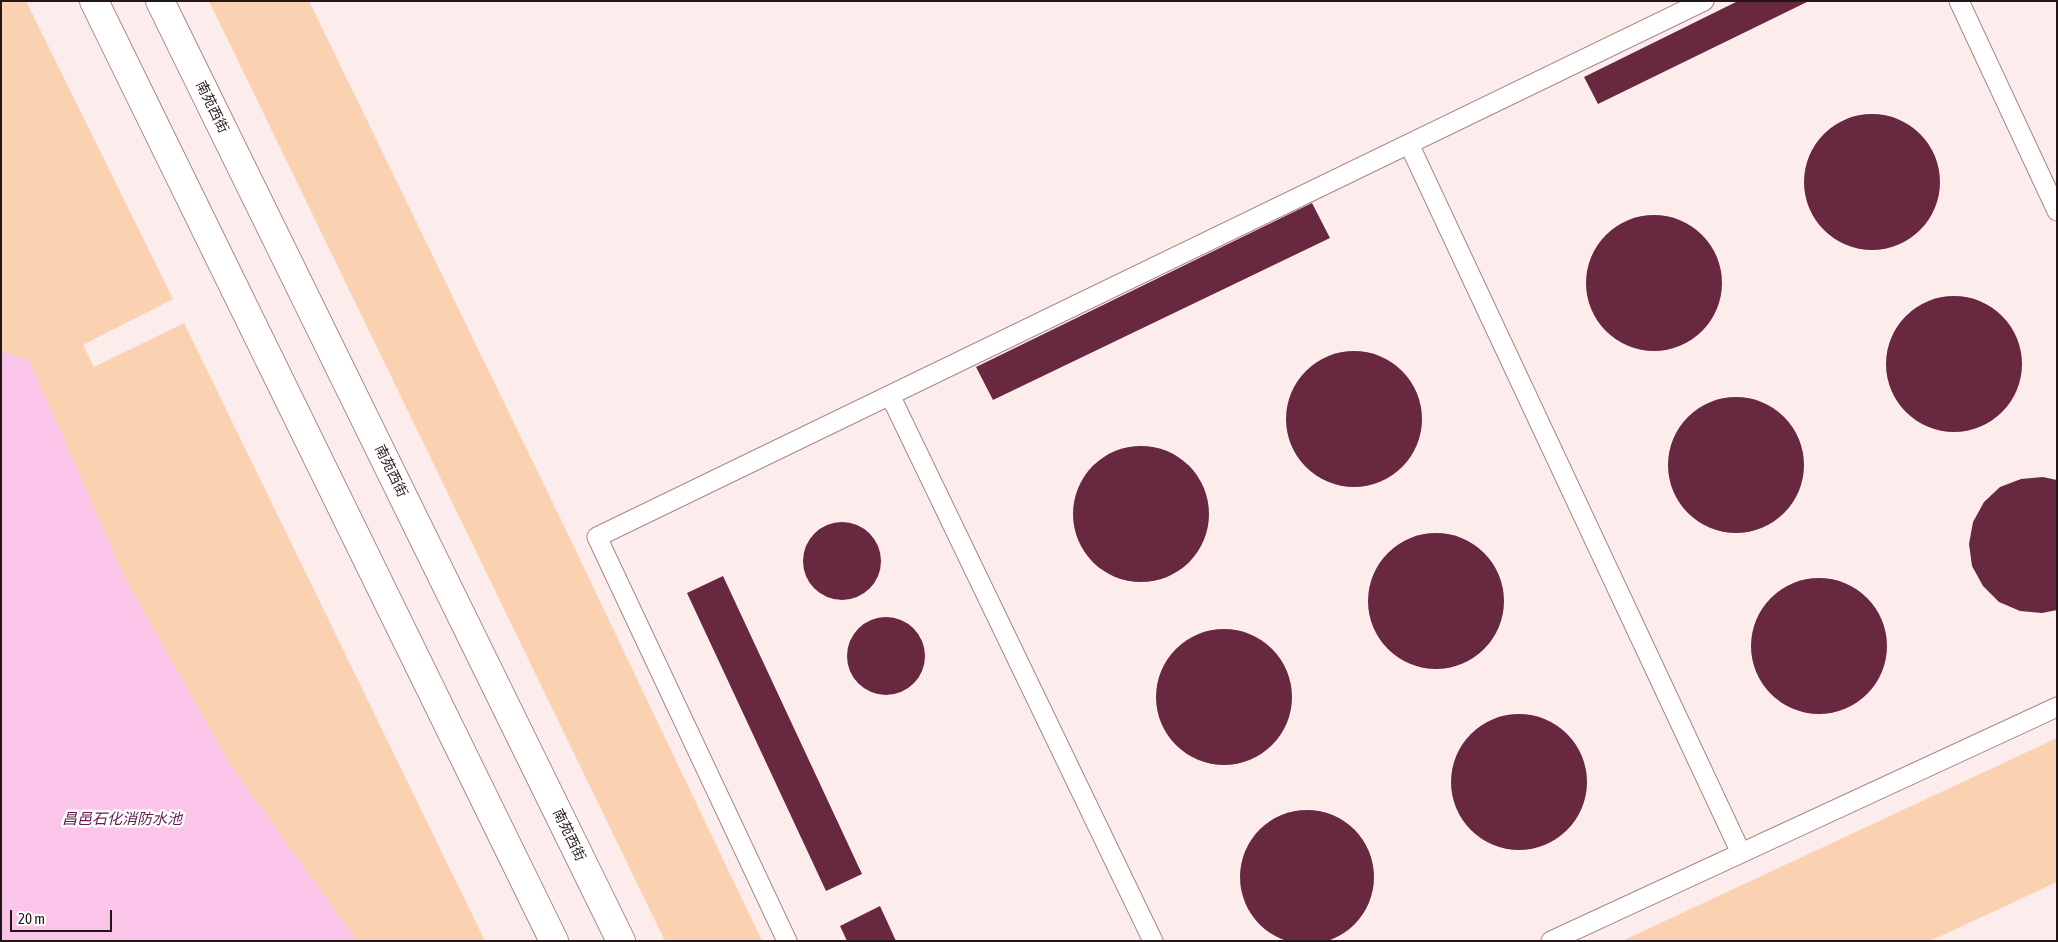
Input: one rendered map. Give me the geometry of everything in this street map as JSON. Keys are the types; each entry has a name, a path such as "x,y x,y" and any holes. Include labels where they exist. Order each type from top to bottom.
{"main road":[{"path":"94,1 554,941"},
{"name":"南苑西街","path":"160,1 621,941"}],"lane":[{"path":"787,941 597,537 1704,1"},
{"path":"1959,1 2057,211"},
{"path":"1409,144 1741,853"},
{"path":"890,395 1153,941"},
{"path":"1551,941 2057,707"}],"shaded area":[{"path":"1,1 26,1 173,299 83,345 94,367 184,323 485,941 1,941"},
{"path":"209,1 309,1 564,526 762,941 665,941"},
{"path":"2057,738 2057,882 1930,941 1622,941"}],"water":[{"name":"昌邑石化消防水池","path":"1,351 29,360 127,582 230,764 351,932 355,941 1,941"}],"building":[{"path":"1738,1 1809,1 1598,104 1584,77"},
{"path":"1872,114 1898,119 1920,134 1935,156 1940,182 1935,208 1920,230 1898,245 1872,250 1846,245 1824,230 1809,208 1804,182 1809,156 1824,134 1846,119"},
{"path":"1312,203 1330,238 993,400 976,367"},
{"path":"1654,215 1680,220 1702,235 1717,257 1722,283 1717,309 1702,331 1680,346 1654,351 1628,346 1606,331 1591,309 1586,283 1591,257 1606,235 1628,220"},
{"path":"1954,296 1980,301 2002,316 2017,338 2022,364 2017,390 2002,412 1980,427 1954,432 1928,427 1906,412 1891,390 1886,364 1891,338 1906,316 1928,301"},
{"path":"1354,351 1380,356 1402,371 1417,393 1422,419 1417,445 1402,467 1380,482 1354,487 1328,482 1306,467 1291,445 1286,419 1291,393 1306,371 1328,356"},
{"path":"1736,397 1762,402 1784,417 1799,439 1804,465 1799,491 1784,513 1762,528 1736,533 1710,528 1688,513 1673,491 1668,465 1673,439 1688,417 1710,402"},
{"path":"1141,446 1167,451 1189,466 1204,488 1209,514 1204,540 1189,562 1167,577 1141,582 1115,577 1093,562 1078,540 1073,514 1078,488 1093,466 1115,451"},
{"path":"2043,477 2057,480 2057,610 2042,613 2020,611 1999,602 1983,586 1972,566 1969,544 1973,522 1984,502 2000,487 2021,479"},
{"path":"842,522 857,525 870,533 878,546 881,561 878,576 870,589 857,597 842,600 827,597 814,589 806,576 803,561 806,546 814,533 827,525"},
{"path":"1436,533 1462,538 1484,553 1499,575 1504,601 1499,627 1484,649 1462,664 1436,669 1410,664 1388,649 1373,627 1368,601 1373,575 1388,553 1410,538"},
{"path":"723,576 862,874 826,891 687,593"},
{"path":"1819,578 1845,583 1867,598 1882,620 1887,646 1882,672 1867,694 1845,709 1819,714 1793,709 1771,694 1756,672 1751,646 1756,620 1771,598 1793,583"},
{"path":"886,617 901,620 914,628 922,641 925,656 922,671 914,684 901,692 886,695 871,692 858,684 850,671 847,656 850,641 858,628 871,620"},
{"path":"1224,629 1250,634 1272,649 1287,671 1292,697 1287,723 1272,745 1250,760 1224,765 1198,760 1176,745 1161,723 1156,697 1161,671 1176,649 1198,634"},
{"path":"1519,714 1545,719 1567,734 1582,756 1587,782 1582,808 1567,830 1545,845 1519,850 1493,845 1471,830 1456,808 1451,782 1456,756 1471,734 1493,719"},
{"path":"1307,810 1333,815 1355,829 1369,851 1374,877 1369,903 1355,925 1333,939 1307,944 1281,939 1259,925 1245,903 1240,877 1245,851 1259,829 1281,815"},
{"path":"880,906 896,941 847,941 840,926"}]}
